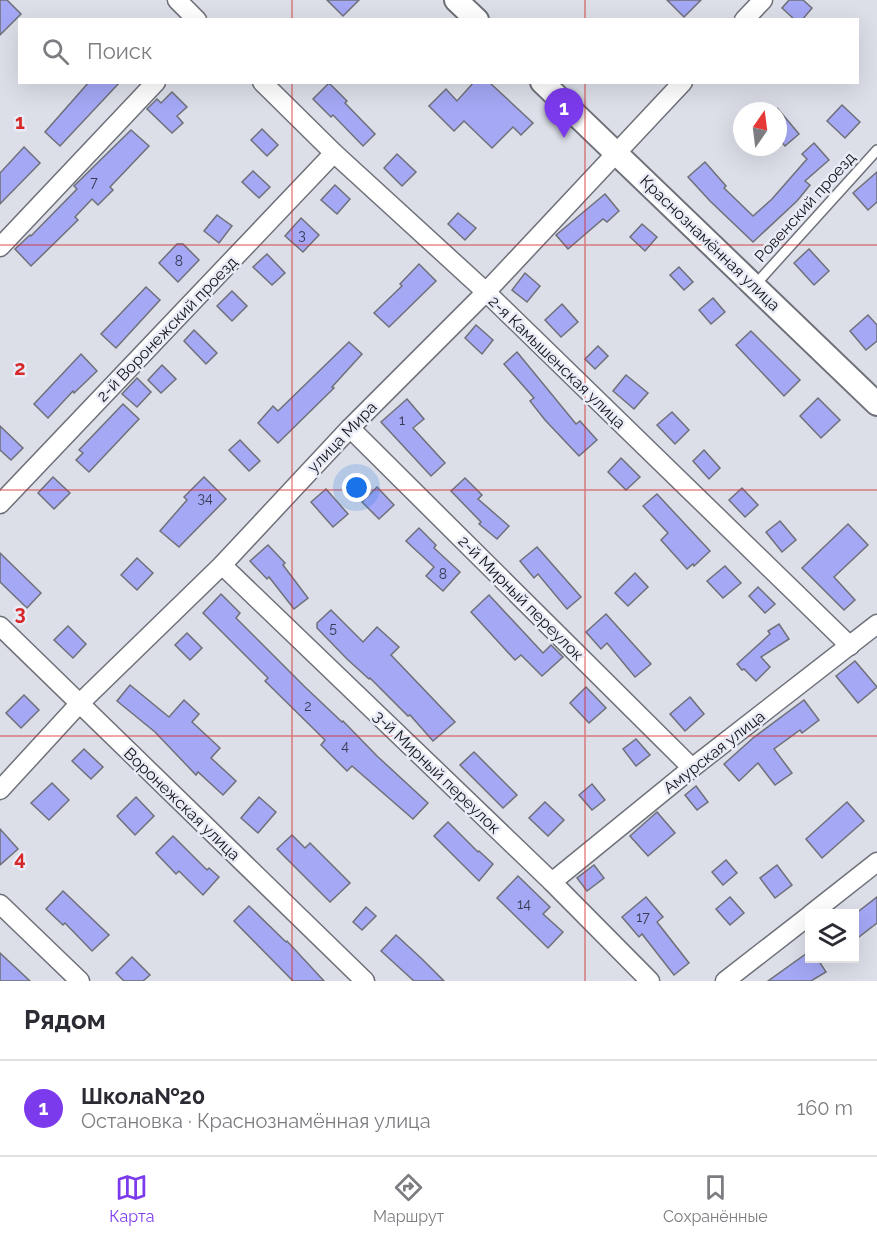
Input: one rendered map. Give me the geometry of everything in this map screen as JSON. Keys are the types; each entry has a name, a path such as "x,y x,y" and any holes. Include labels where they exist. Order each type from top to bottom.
{"street":[{"path":"177,0 195,18"},
{"path":"456,0 475,18"},
{"path":"0,247 154,84"},
{"name":"2-я Камышенская улица","path":"264,84 334,153 486,292 850,646"},
{"name":"Краснознамённая улица","path":"544,84 877,404"},
{"name":"улица Мира","path":"0,790 79,704 222,564 350,428 486,292 681,84"},
{"name":"2-й Воронежский проезд","path":"0,504 334,153"},
{"name":"2-й Мирный переулок","path":"350,428 692,768"},
{"name":"3-й Мирный переулок","path":"222,564 552,882 650,981"},
{"name":"Амурская улица","path":"552,882 692,768 877,624"},
{"name":"Воронежская улица","path":"0,626 365,981"},
{"path":"816,909 877,862"},
{"path":"0,904 80,981"},
{"path":"725,981 805,918"}],"lane":[{"name":"Ровенский проезд","path":"755,285 877,150"}],"building":[{"path":"0,0 7,0 21,14 0,35"},
{"path":"327,0 359,0 343,16"},
{"path":"667,0 701,0 684,17"},
{"path":"789,0 803,0 812,8 804,18 793,18 782,8"},
{"path":"87,84 118,84 60,146 45,132"},
{"path":"330,84 375,134 363,146 333,115 331,117 313,99"},
{"path":"472,84 491,84 533,123 521,135 513,127 492,148 464,121 454,131 429,106 446,89 457,101"},
{"path":"172,92 187,107 177,116 183,123 172,133 147,109 157,99 161,103"},
{"path":"842,105 860,122 845,138 827,121"},
{"path":"787,120 799,134 787,144"},
{"path":"262,129 278,145 267,156 251,140"},
{"path":"131,130 149,146 110,187 113,190 98,205 92,199 75,217 78,220 31,266 15,249 77,189 74,186"},
{"path":"814,143 829,160 805,181 810,185 797,201 753,242 688,177 705,162 726,186 724,188 753,216 772,199 807,159 802,154"},
{"path":"24,147 40,163 0,204 0,173"},
{"path":"397,154 416,172 402,186 384,168"},
{"path":"253,171 270,187 259,198 242,182"},
{"path":"877,172 877,202 868,210 853,193"},
{"path":"335,185 350,199 337,214 321,200"},
{"path":"605,194 619,211 607,222 603,219 568,249 556,235"},
{"path":"458,213 476,228 465,240 448,224"},
{"path":"217,215 232,226 219,243 204,231"},
{"path":"301,218 319,235 303,252 285,236"},
{"path":"642,224 657,237 645,251 630,237"},
{"path":"177,244 183,244 199,260 178,282 159,263"},
{"path":"809,249 829,271 814,285 794,263"},
{"path":"267,254 285,273 272,285 253,267"},
{"path":"419,264 436,281 389,327 374,313 402,286 400,284"},
{"path":"679,267 693,282 684,290 670,275"},
{"path":"525,273 540,286 527,302 512,290"},
{"path":"146,287 160,300 116,348 101,334"},
{"path":"232,291 247,306 232,321 217,306"},
{"path":"713,298 725,312 711,324 699,310"},
{"path":"562,304 578,322 561,337 545,320"},
{"path":"868,315 877,325 877,341 866,350 850,331"},
{"path":"476,325 493,340 482,354 465,338"},
{"path":"194,330 217,353 206,364 184,341"},
{"path":"751,331 800,380 784,396 736,345"},
{"path":"349,342 362,354 332,387 334,388 278,443 258,423 273,406 278,411"},
{"path":"598,346 608,356 595,369 585,359"},
{"path":"517,352 576,424 580,421 597,440 579,456 545,420 530,401 534,398 504,364"},
{"path":"81,354 97,371 74,393 73,391 48,418 34,404"},
{"path":"162,365 176,379 161,393 148,380"},
{"path":"626,375 648,393 634,409 613,391"},
{"path":"137,378 151,392 137,407 122,394"},
{"path":"818,398 840,420 821,438 800,416"},
{"path":"407,399 424,419 413,428 445,463 431,476 381,422"},
{"path":"123,404 139,419 89,472 76,460 83,453 79,450"},
{"path":"672,412 689,430 675,444 657,425"},
{"path":"0,426 23,448 11,460 0,450"},
{"path":"240,440 260,461 249,471 229,450"},
{"path":"704,450 720,468 709,479 693,461"},
{"path":"621,458 640,477 626,490 608,472"},
{"path":"53,477 70,493 54,509 38,493"},
{"path":"204,477 226,499 179,547 160,531 187,500 184,497"},
{"path":"465,478 482,495 478,499 509,526 497,539 479,524 481,522 451,491"},
{"path":"377,487 394,505 379,519 362,502"},
{"path":"742,488 758,505 745,517 729,500"},
{"path":"326,489 348,514 333,527 311,502"},
{"path":"657,494 710,551 694,566 693,564 687,569 661,540 668,533 643,506"},
{"path":"780,521 796,540 782,552 766,532"},
{"path":"848,524 868,545 834,577 855,600 844,610 802,568"},
{"path":"419,528 436,545 434,548 460,572 443,591 426,576 434,567 406,541"},
{"path":"268,545 285,563 283,565 308,598 294,609 269,577 267,579 250,561"},
{"path":"537,547 581,597 567,609 538,574 534,578 520,561"},
{"path":"0,553 41,593 27,608 0,582"},
{"path":"137,558 153,573 137,590 121,575"},
{"path":"725,566 741,583 723,598 707,581"},
{"path":"635,573 648,587 628,606 615,593"},
{"path":"758,587 775,604 765,613 749,596"},
{"path":"221,594 240,613 236,618 428,803 413,819 352,766 347,771 321,745 325,740 265,681 268,678 203,613"},
{"path":"489,595 543,653 551,645 563,657 542,676 521,655 515,660 471,612"},
{"path":"331,610 363,642 377,627 399,647 391,655 455,722 433,741 410,715 408,716 370,678 347,659 317,628 317,623"},
{"path":"606,614 651,664 635,677 607,643 601,649 586,632"},
{"path":"779,624 789,639 761,657 770,667 756,681 737,664 770,634 768,631"},
{"path":"68,626 86,644 73,658 54,640"},
{"path":"187,633 202,648 190,660 175,645"},
{"path":"855,661 877,687 858,703 836,676"},
{"path":"130,685 169,717 184,700 199,714 192,722 220,748 211,758 236,781 223,795 198,772 196,775 155,732 117,701"},
{"path":"586,687 606,708 589,723 570,703"},
{"path":"24,695 39,710 21,728 6,713"},
{"path":"690,697 704,714 685,731 670,714"},
{"path":"804,700 819,720 802,733 800,730 774,749 792,773 775,785 758,763 739,781 724,764 753,738"},
{"path":"636,739 650,755 636,766 623,749"},
{"path":"84,749 103,767 91,779 72,761"},
{"path":"474,752 517,795 503,808 460,765"},
{"path":"52,783 69,800 49,820 31,803"},
{"path":"592,784 605,800 592,810 579,795"},
{"path":"696,786 708,802 697,810 685,795"},
{"path":"136,797 154,816 135,835 117,816"},
{"path":"259,797 276,812 258,833 241,818"},
{"path":"545,802 564,820 548,836 529,818"},
{"path":"847,802 864,821 822,858 806,839"},
{"path":"657,812 675,833 648,856 630,836"},
{"path":"448,822 493,864 479,881 434,836"},
{"path":"0,829 18,849 0,865"},
{"path":"292,835 305,848 310,843 350,883 330,902 277,849"},
{"path":"173,836 207,870 209,868 219,877 203,895 179,871 176,874 156,853"},
{"path":"726,860 737,873 723,885 712,872"},
{"path":"594,865 604,878 587,891 577,878"},
{"path":"777,865 792,885 775,898 760,878"},
{"path":"518,876 550,907 543,914 563,932 548,948 497,898"},
{"path":"63,891 109,935 92,951 65,923 63,925 46,909"},
{"path":"646,897 663,917 657,922 689,963 674,975 642,934 639,937 622,917"},
{"path":"730,897 744,913 730,925 716,909"},
{"path":"877,897 877,923 859,937 859,911"},
{"path":"249,906 287,941 324,981 293,981 234,921"},
{"path":"366,907 376,916 362,930 353,922"},
{"path":"396,935 444,981 414,981 381,951"},
{"path":"0,953 30,981 0,981"},
{"path":"805,955 805,963 820,963 826,972 811,981 768,981"},
{"path":"132,957 150,975 143,981 124,981 116,973"}],"place":[{"name":"Школа№20","path":"564,138"}]}
